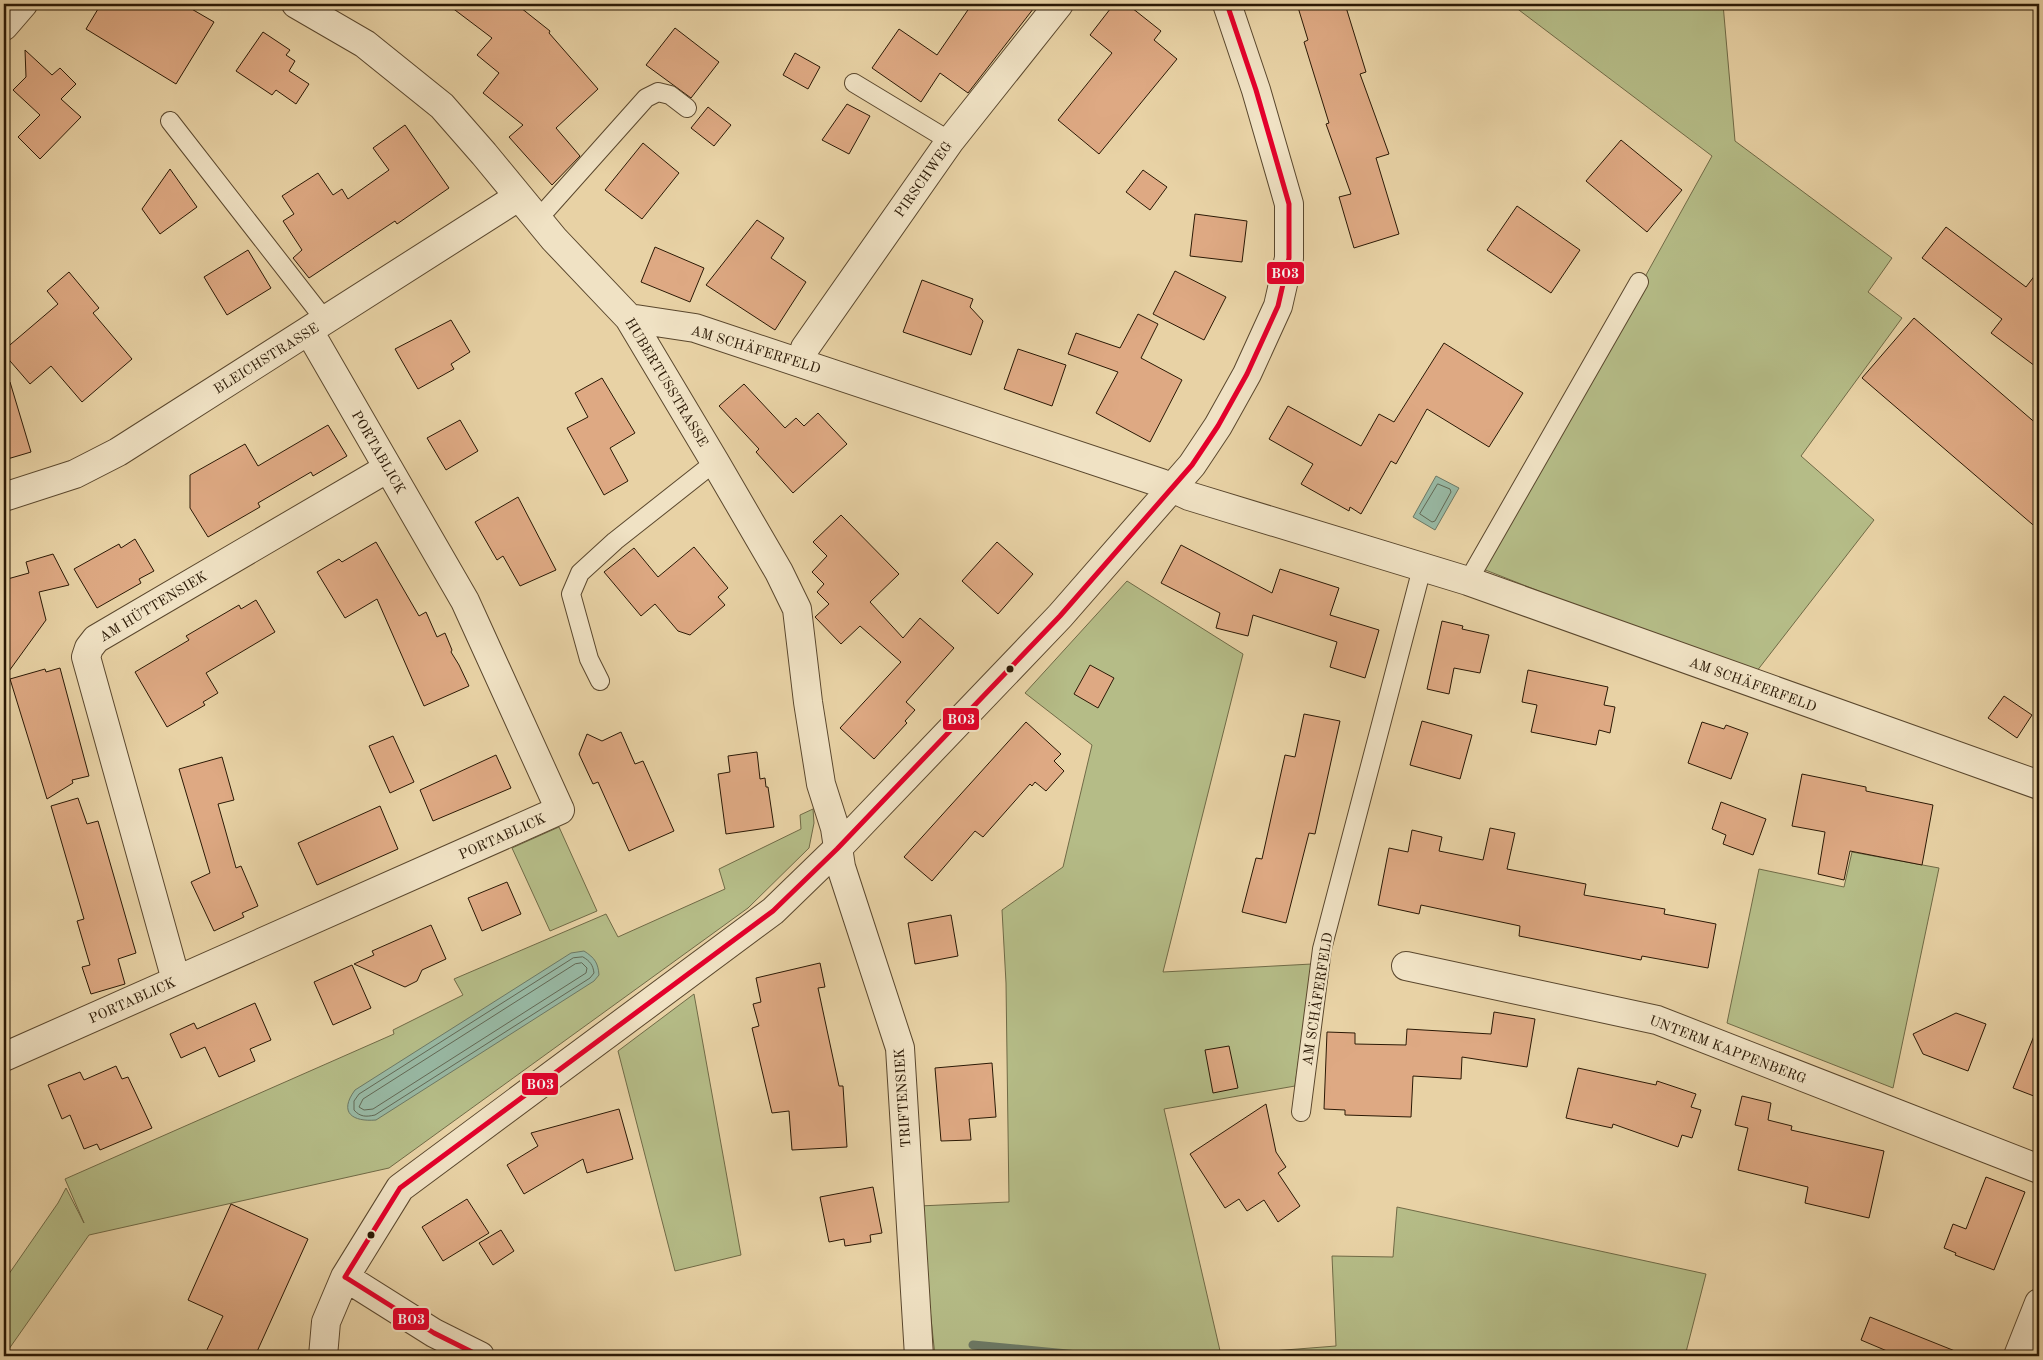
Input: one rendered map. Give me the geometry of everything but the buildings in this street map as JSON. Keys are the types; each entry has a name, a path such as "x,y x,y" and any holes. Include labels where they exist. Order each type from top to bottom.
{"street":[{"path":"4,26 22,4"},
{"name":"HUBERTUSSTRASSE","path":"296,4 365,44 442,106 484,154 526,207 629,318 716,462 779,572 797,609 808,702 821,784 834,828 837,849"},
{"name":"PIRSCHWEG","path":"801,363 805,348 950,141 1059,4"},
{"path":"323,1356 326,1322 346,1277 400,1188 773,911 837,849 1060,616 1192,465 1218,426 1247,374 1278,306 1289,258 1289,204 1256,90 1227,4"},
{"name":"BLEICHSTRASSE","path":"4,497 75,474 118,452 479,224 526,207"},
{"name":"AM SCHÄFERFELD","path":"629,318 695,328 1173,488 1189,496 1468,581 2039,785"},
{"name":"PORTABLICK","path":"4,1057 560,810 465,601 388,468 317,325"},
{"name":"AM HÜTTENSIEK","path":"176,980 86,657 89,648 96,639 388,468"},
{"name":"TRIFTENSIEK","path":"837,849 900,1048 918,1356"},
{"name":"UNTERM KAPPENBERG","path":"1406,966 1657,1020 2039,1169"},
{"path":"346,1277 434,1333 480,1356"},
{"path":"2018,1356 2039,1303"}],"lane":[{"path":"854,83 950,141"},
{"path":"526,207 547,209 646,98 658,92 670,95 688,108"},
{"path":"170,121 317,325"},
{"path":"1468,581 1639,282"},
{"path":"600,681 589,659 571,594 580,573 615,541 716,462"},
{"name":"AM SCHÄFERFELD","path":"1301,1112 1322,949 1422,568"}],"green space":[{"path":"1511,4 1723,4 1735,141 1892,258 1868,292 1902,318 1801,456 1874,520 1753,676 1483,569 1712,156"},
{"path":"1127,581 1243,654 1163,972 1312,964 1295,1086 1164,1109 1221,1355 1336,1346 1332,1256 1393,1257 1397,1207 1706,1274 1685,1356 935,1356 919,1206 1009,1202 1006,983 1002,910 1063,867 1092,745 1025,693"},
{"path":"813,809 814,823 809,848 748,908 389,1168 89,1235 4,1356 4,1281 58,1203 66,1188 84,1223 65,1179 394,1034 393,1030 463,995 454,979 606,914 618,937 725,889 719,869 801,829 800,815"},
{"path":"559,827 597,911 550,931 512,848"},
{"path":"1852,852 1939,868 1893,1088 1727,1023 1759,869 1844,887"},
{"path":"694,994 741,1255 675,1271 618,1051"}],"water":[{"path":"1436,476 1459,488 1435,530 1413,517"},
{"path":"584,951 591,956 598,967 599,975 594,981 376,1120 361,1119 350,1114 348,1105 355,1090 571,953"}],"waterway":[{"path":"973,1345 1088,1356"}],"transit line":[{"name":"BO3","path":"345,1277 400,1188 773,911 837,849 1060,616 1192,465 1218,426 1247,374 1278,306 1289,258 1289,204 1256,90 1227,4"},
{"name":"BO3","path":"345,1277 434,1333 480,1356"}]}
